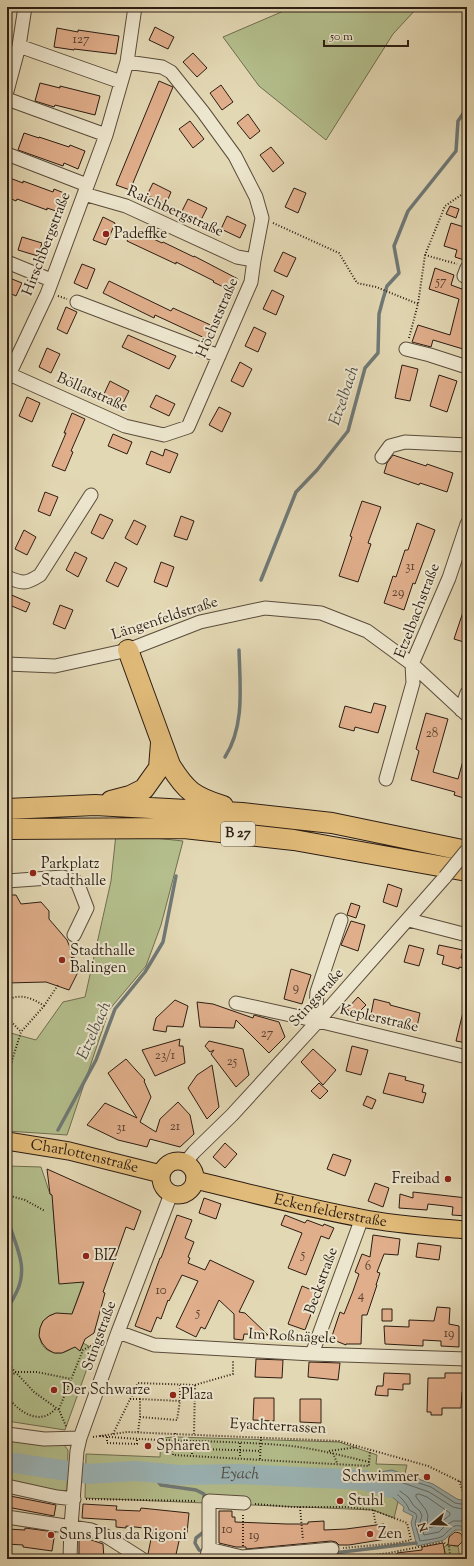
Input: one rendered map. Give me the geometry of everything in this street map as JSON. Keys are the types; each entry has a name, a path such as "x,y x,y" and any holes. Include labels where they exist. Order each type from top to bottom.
{"highway":[{"path":"128,650 161,743 170,765 180,782 191,793 207,801 242,813"},
{"path":"95,805 130,796 144,789 159,768 161,743"},
{"name":"B 27","path":"7,809 95,805 242,813 332,822 467,851"},
{"name":"B 27","path":"7,829 184,828 294,840 467,871"}],"main road":[{"name":"Charlottenstraße","path":"7,1141 69,1151 161,1174"},
{"path":"173,1162 185,1163 193,1170 195,1180 193,1186 189,1192 183,1195 177,1196 171,1194 162,1186 161,1174 164,1169 173,1162"},
{"name":"Eckenfelderstraße","path":"195,1180 297,1205 362,1218 406,1225 467,1230"}],"street":[{"path":"7,91 20,46 25,7"},
{"name":"Hirschbergstraße","path":"8,376 11,360 47,294 106,135 127,62 134,7"},
{"path":"20,46 121,82"},
{"name":"Höchststraße","path":"127,62 162,67 172,72 235,156 256,197 262,218 251,282 188,427 164,435"},
{"path":"7,99 106,135"},
{"name":"Hirschbergstraße","path":"7,154 85,189"},
{"name":"Raichbergstraße","path":"85,189 126,206 237,257 254,260"},
{"path":"7,262 51,280"},
{"path":"77,302 220,356"},
{"path":"406,349 467,367"},
{"name":"Böllatstraße","path":"8,376 125,426 164,435"},
{"path":"382,457 390,446 406,442 467,445"},
{"path":"7,577 16,581 28,583 40,575 90,496"},
{"name":"Etzelbachstraße","path":"386,779 414,683 412,664 449,578 467,524"},
{"name":"Längenfeldstraße","path":"7,664 55,666 128,650 200,622 265,608 321,613 366,631 412,664 464,712"},
{"path":"464,712 467,693"},
{"name":"Stingstraße","path":"185,1163 198,1147 232,1115 318,1021 409,920 467,851"},
{"path":"7,881 63,877 77,882 87,908 74,935"},
{"path":"318,1021 316,1008 317,992 341,920"},
{"path":"409,920 467,935"},
{"name":"Keplerstraße","path":"236,1003 467,1057"},
{"name":"Stingstraße","path":"70,1559 71,1526 77,1497 76,1438 171,1194"},
{"name":"Beckstraße","path":"312,1354 362,1218"},
{"name":"Im Roßnägele","path":"118,1332 154,1345 312,1354 467,1359"},
{"path":"7,1434 44,1439 76,1438"},
{"path":"7,1486 57,1497 77,1497"},
{"path":"244,1503 209,1500 207,1555 242,1558 304,1552 336,1554"},
{"path":"7,1517 91,1530 106,1536 142,1559"}],"path":[{"path":"406,349 418,304 425,255 445,206 467,190 467,187"},
{"path":"262,218 339,253 357,283 376,287 418,304"},
{"path":"425,255 465,270"},
{"path":"47,294 77,302"},
{"path":"7,1070 10,1067 21,1032 44,1006 58,985"},
{"path":"7,1000 14,996 33,999 44,1006"},
{"path":"7,1017 21,1032"},
{"path":"8,1196 25,1200 45,1211"},
{"path":"59,1410 83,1350 98,1342 112,1347"},
{"path":"113,1434 138,1383 195,1385 233,1374 233,1350"},
{"path":"7,1363 34,1392 59,1410 76,1438"},
{"path":"7,1380 15,1373 37,1372 71,1379"},
{"path":"140,1417 177,1420 180,1401 180,1385"},
{"path":"194,1434 195,1385"},
{"path":"7,1396 15,1405 32,1417 47,1416 56,1408"},
{"path":"130,1398 180,1401"},
{"path":"138,1432 140,1399"},
{"name":"Eyachterrassen","path":"76,1438 138,1432 339,1441 428,1466 467,1485"},
{"path":"175,1433 173,1455 369,1466 370,1450"},
{"path":"96,1436 280,1445 327,1452 369,1462"},
{"path":"107,1437 107,1443 137,1444 137,1439"},
{"path":"260,1460 261,1437"},
{"path":"192,1441 192,1456"},
{"path":"240,1443 240,1458"},
{"path":"327,1452 360,1447"},
{"path":"174,1448 261,1451"},
{"path":"333,1454 338,1464"},
{"path":"459,1481 467,1502"},
{"path":"77,1497 209,1500"},
{"path":"242,1558 244,1503 300,1507 347,1507 373,1510 407,1523 411,1540 336,1554"},
{"path":"300,1507 304,1552"},
{"path":"373,1510 376,1525"},
{"path":"336,1554 389,1553 443,1542 449,1546 450,1555 457,1557 457,1559"}],"green space":[{"path":"293,7 418,7 393,34 326,140 259,86 223,37"},
{"path":"116,834 183,841 161,925 146,966 109,1010 67,1135 7,1131 7,1032 36,1040 63,1002 85,997 111,881"},
{"path":"7,1166 41,1167 50,1194 60,1199 53,1206 59,1282 86,1275 71,1317 60,1314 51,1315 44,1320 40,1328 42,1344 48,1350 62,1353 74,1346 80,1351 83,1343 94,1349 65,1430 7,1421"},
{"path":"7,1437 64,1445 68,1450 67,1490 60,1492 7,1486"},
{"path":"176,1437 339,1442 377,1455 376,1464 407,1465 394,1518 373,1510 85,1498 86,1454 160,1457 161,1438"},
{"path":"450,1543 454,1546 458,1546 460,1559 446,1559 444,1547"}],"water":[{"path":"392,1470 433,1484 457,1499 465,1501 467,1505 467,1536 461,1530 455,1530 444,1540 417,1546 411,1523 413,1516 403,1511 404,1507 384,1490 365,1485 363,1475"}],"building":[{"path":"155,27 174,37 168,49 149,40"},
{"path":"57,28 78,32 78,30 119,36 116,54 54,47"},
{"path":"193,53 207,68 197,77 183,62"},
{"path":"159,81 173,87 130,190 116,185"},
{"path":"40,83 60,88 60,86 100,96 95,115 55,105 54,107 35,101"},
{"path":"221,85 233,102 222,110 210,93"},
{"path":"248,114 260,131 250,139 237,123"},
{"path":"190,121 204,139 193,148 179,129"},
{"path":"24,133 69,147 70,145 85,151 78,169 64,163 63,166 18,150"},
{"path":"271,147 284,163 273,172 260,155"},
{"path":"7,177 53,192 54,189 69,195 62,213 47,208 47,210 17,199 16,201 7,197"},
{"path":"153,183 171,192 166,204 147,195"},
{"path":"294,188 306,193 298,213 285,207"},
{"path":"188,199 207,208 201,220 182,211"},
{"path":"450,206 459,209 456,218 446,214"},
{"path":"227,216 246,225 240,238 221,229"},
{"path":"103,217 115,223 106,245 93,240"},
{"path":"451,223 464,227 464,229 467,230 463,250 467,251 464,260 455,257 457,250 444,246"},
{"path":"133,229 194,256 238,279 232,291 176,262 176,264 127,241"},
{"path":"22,237 42,243 38,256 18,250"},
{"path":"283,252 296,258 287,277 274,271"},
{"path":"82,264 95,269 87,289 74,283"},
{"path":"435,268 454,275 451,285 462,289 464,284 467,285 467,334 463,349 433,340 431,347 412,342 418,325 450,335 459,299 429,289"},
{"path":"7,277 22,283 16,296 7,292"},
{"path":"109,281 171,311 173,308 215,327 209,340 155,315 154,318 103,293"},
{"path":"272,290 284,296 276,315 263,309"},
{"path":"66,307 77,312 67,334 57,329"},
{"path":"254,327 266,333 258,352 245,346"},
{"path":"128,335 176,356 169,369 122,347"},
{"path":"47,348 60,354 51,373 39,367"},
{"path":"240,362 252,369 243,387 231,381"},
{"path":"402,365 418,369 410,401 395,398"},
{"path":"439,375 457,381 447,412 430,406"},
{"path":"110,381 129,391 123,403 104,394"},
{"path":"156,395 175,404 169,416 150,407"},
{"path":"27,397 40,403 32,422 19,416"},
{"path":"219,407 231,413 222,432 209,425"},
{"path":"72,413 85,419 71,451 73,452 65,471 52,466 66,433 64,433"},
{"path":"113,434 132,442 127,454 108,446"},
{"path":"165,449 178,454 170,473 146,464 151,451 163,456"},
{"path":"393,455 453,473 447,492 420,483 419,485 384,473 387,463"},
{"path":"45,492 58,497 50,516 38,511"},
{"path":"362,501 381,507 368,543 371,544 358,582 339,576 352,537 350,536"},
{"path":"100,514 113,520 103,539 91,533"},
{"path":"181,516 194,521 187,540 174,536"},
{"path":"134,520 146,526 137,545 125,538"},
{"path":"417,523 435,530 415,584 413,583 404,610 384,603 393,576 396,577 405,550 408,550"},
{"path":"24,530 36,537 27,555 15,549"},
{"path":"75,552 87,558 78,577 66,570"},
{"path":"115,562 127,568 118,587 106,581"},
{"path":"161,562 174,567 167,587 154,582"},
{"path":"7,593 30,603 26,612 7,604"},
{"path":"60,605 73,610 65,629 53,624"},
{"path":"465,606 467,606 467,643 454,639"},
{"path":"374,703 386,706 378,733 355,727 354,731 339,727 345,706 371,713"},
{"path":"426,713 448,719 433,772 458,779 464,757 467,758 467,799 454,795 455,792 411,780 419,751 416,749"},
{"path":"388,884 402,889 397,907 383,902"},
{"path":"7,895 16,895 21,904 41,902 49,911 49,919 67,940 79,970 69,990 46,982 7,983"},
{"path":"351,903 360,906 356,918 347,915"},
{"path":"351,921 365,925 358,951 341,945"},
{"path":"409,945 424,949 419,966 404,962"},
{"path":"439,945 463,950 461,958 466,959 464,968 459,967 459,969 442,964 444,956 437,954"},
{"path":"291,969 311,975 302,1004 284,999"},
{"path":"358,997 366,1005 355,1016 347,1009"},
{"path":"374,999 420,1013 416,1031 370,1019"},
{"path":"175,1000 188,1006 183,1027 167,1026 166,1032 153,1030 156,1018"},
{"path":"197,1002 213,1004 253,1018 254,1015 279,1022 285,1037 269,1053 236,1020 234,1028 200,1027"},
{"path":"464,1008 467,1009 467,1043 456,1041"},
{"path":"180,1039 179,1046 183,1046 185,1063 155,1076 142,1050"},
{"path":"209,1041 243,1049 249,1075 236,1087 211,1054 214,1050 210,1052 205,1046"},
{"path":"352,1046 368,1050 361,1075 346,1071"},
{"path":"313,1049 336,1070 323,1085 301,1062"},
{"path":"126,1059 145,1080 144,1081 151,1097 140,1122 156,1132 160,1119 178,1102 190,1115 194,1134 180,1147 150,1139 147,1147 118,1140 87,1125 105,1103 137,1118 108,1073"},
{"path":"212,1065 219,1107 207,1119 188,1088 197,1075"},
{"path":"389,1073 406,1077 405,1080 424,1085 422,1092 426,1093 423,1103 383,1093"},
{"path":"319,1083 328,1091 320,1099 311,1091"},
{"path":"367,1096 376,1100 372,1109 363,1105"},
{"path":"225,1143 237,1154 225,1168 213,1157"},
{"path":"333,1154 351,1160 345,1176 327,1169"},
{"name":"BIZ","path":"47,1169 141,1211 134,1230 126,1227 103,1292 105,1293 94,1333 85,1339 80,1351 75,1347 62,1353 54,1353 47,1349 39,1336 43,1321 49,1316 56,1313 72,1314 84,1282 59,1284 52,1195 50,1194"},
{"path":"375,1183 389,1188 383,1207 368,1201"},
{"path":"413,1192 467,1198 467,1216 452,1215 453,1207 446,1206 428,1204 427,1210 399,1208 400,1194 413,1198"},
{"path":"204,1198 221,1204 216,1219 199,1213"},
{"path":"177,1215 192,1220 185,1238 194,1242 188,1257 190,1258 188,1263 205,1270 210,1260 254,1281 239,1312 245,1313 268,1335 244,1334 243,1340 234,1339 234,1314 219,1300 205,1329 201,1327 196,1337 176,1327 198,1281 182,1275 169,1301 168,1300 161,1319 157,1317 151,1332 135,1326"},
{"path":"285,1215 305,1223 307,1220 323,1226 324,1224 334,1228 329,1239 321,1236 306,1275 288,1268 302,1233 281,1225"},
{"path":"373,1235 400,1239 398,1255 384,1254 377,1272 380,1273 367,1315 362,1315 361,1344 346,1345 331,1339 340,1312 344,1314 353,1291 359,1274 355,1272 362,1254 370,1257"},
{"path":"418,1243 441,1246 439,1260 416,1257"},
{"path":"302,1286 319,1293 305,1330 288,1324"},
{"path":"437,1307 450,1308 449,1324 459,1326 459,1347 441,1346 441,1341 423,1340 423,1346 385,1344 384,1326 409,1327 409,1320 434,1321"},
{"path":"382,1309 392,1309 392,1321 382,1321"},
{"path":"256,1359 283,1360 282,1378 255,1377"},
{"path":"309,1362 340,1363 338,1380 308,1377"},
{"path":"384,1373 410,1374 410,1384 403,1384 403,1390 388,1389 388,1396 375,1395 377,1386 383,1386"},
{"path":"445,1373 467,1373 467,1392 462,1392 461,1408 442,1408 442,1415 431,1415 431,1412 427,1412 428,1378 445,1378"},
{"path":"254,1398 274,1398 274,1421 253,1420"},
{"path":"300,1399 321,1399 321,1423 300,1422"},
{"path":"10,1496 56,1505 54,1516 7,1507"},
{"path":"83,1504 117,1506 116,1510 140,1511 141,1508 189,1513 187,1533 181,1532 175,1559 149,1557 148,1554 153,1529 126,1526 126,1528 116,1527 116,1520 82,1518"},
{"path":"219,1511 232,1511 232,1517 235,1517 235,1522 308,1524 308,1522 324,1521 324,1530 384,1524 386,1539 349,1545 339,1545 336,1542 331,1541 246,1549 246,1547 236,1547 219,1543"},
{"path":"25,1528 55,1532 52,1551 23,1547 23,1545 7,1544 7,1529 25,1530"},
{"path":"455,1532 462,1535 463,1541 458,1546 448,1545 449,1537"},
{"path":"80,1536 103,1544 104,1559 79,1559"},
{"path":"443,1543 446,1559 397,1559 397,1553 422,1550 422,1547"}],"waterway":[{"name":"Etzelbach","path":"261,580 296,492 317,470 348,431 365,368 378,353 379,314 387,286 399,273 394,246 408,211 456,151 458,121 467,108"},
{"name":"Etzelbach","path":"225,757 236,732 240,705 239,650"},
{"name":"Etzelbach","path":"58,1130 96,1060 115,1009 145,972 163,942 176,876"},
{"name":"Etzelbach","path":"7,1214 19,1252 22,1271 21,1281 17,1291 12,1302 7,1307"},
{"name":"Eyach","path":"7,1462 89,1474 135,1471 180,1475 239,1474 364,1480 390,1488"},
{"path":"150,1472 161,1485 196,1490 204,1494 204,1499"},
{"path":"205,1529 205,1531 196,1538 195,1543 199,1550 206,1553"},
{"path":"334,1553 416,1543"}],"place":[{"name":"Padeffke","path":"106,234"},
{"name":"Parkplatz Stadthalle","path":"33,873"},
{"name":"Stadthalle Balingen","path":"62,960"},
{"name":"Freibad","path":"448,1179"},
{"name":"BIZ","path":"86,1256"},
{"name":"Der Schwarze","path":"54,1390"},
{"name":"Plaza","path":"173,1395"},
{"name":"Sphären","path":"148,1446"},
{"name":"Schwimmer","path":"427,1477"},
{"name":"Stuhl","path":"340,1501"},
{"name":"Zen","path":"370,1534"},
{"name":"Suns Plus da Rigoni","path":"51,1535"}]}
